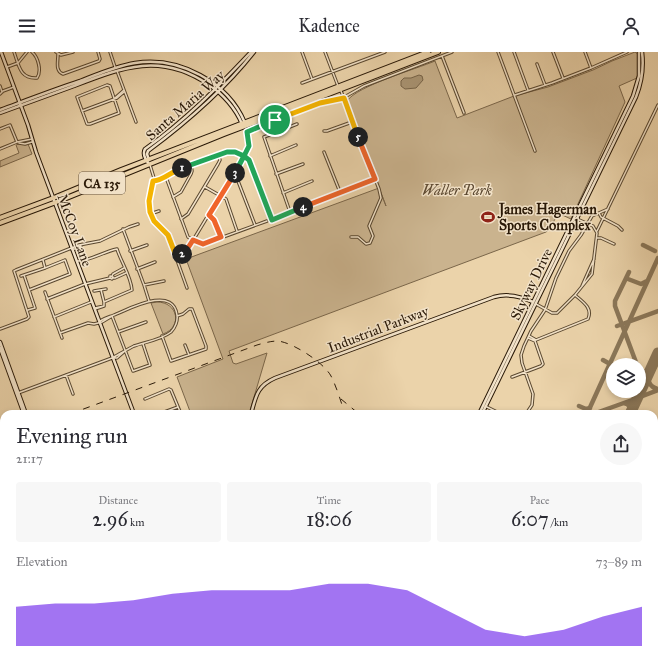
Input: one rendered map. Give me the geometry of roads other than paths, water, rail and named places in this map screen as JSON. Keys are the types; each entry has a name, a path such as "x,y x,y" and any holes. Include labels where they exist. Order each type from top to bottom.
{"highway":[{"name":"CA 135","path":"0,223 148,161 244,125 428,52"},
{"name":"CA 135","path":"339,88 438,52"},
{"name":"CA 135","path":"0,218 16,215"}],"street":[{"name":"McCoy Lane","path":"1,52 32,141 132,410"},
{"path":"14,52 25,76 31,78 39,77 37,56 32,52"},
{"path":"7,67 18,63 27,52"},
{"path":"56,52 64,55 73,52"},
{"path":"58,54 58,69 60,73 64,74 99,61 98,52"},
{"path":"110,52 136,122"},
{"name":"Santa Maria Way","path":"218,90 251,52"},
{"name":"Santa Maria Way","path":"148,161 144,152 146,149 176,126 218,90 254,52"},
{"path":"302,52 312,79"},
{"path":"325,52 379,189 381,198 369,226 373,236 370,243 366,244 358,237 352,237"},
{"path":"302,83 385,52"},
{"path":"176,256 186,251 233,176 249,146 247,132 320,103 344,98 364,86 452,52"},
{"path":"498,52 535,151"},
{"path":"514,52 528,90"},
{"path":"553,52 564,79"},
{"path":"584,52 591,68"},
{"path":"515,95 564,79 627,52"},
{"name":"Skyway Drive","path":"575,219 636,89 640,69 639,52"},
{"name":"Skyway Drive","path":"484,410 534,303 640,88 643,66 642,52"},
{"path":"442,56 464,113"},
{"path":"0,110 116,69 146,62 174,65 195,73 218,90 235,106 244,125"},
{"path":"536,64 545,85"},
{"path":"109,85 119,113 87,124 82,111 77,97 109,85"},
{"path":"0,86 2,92"},
{"path":"0,94 14,87"},
{"path":"82,111 115,99 124,91"},
{"path":"0,113 20,104"},
{"path":"534,303 552,313 557,312 575,295 592,274 597,231 658,105"},
{"path":"275,120 279,130"},
{"path":"324,130 327,131 352,122"},
{"path":"290,212 264,137 297,124"},
{"path":"0,129 10,125 17,142"},
{"path":"0,149 17,142 32,141"},
{"path":"270,156 296,145"},
{"path":"153,181 159,180 174,171 218,154 232,152 244,156 250,161 271,220 375,179"},
{"path":"324,152 340,192"},
{"path":"181,219 188,214 205,187 220,160 218,154"},
{"path":"148,161 153,172 153,181 149,201 150,214 154,221 168,235 187,288"},
{"path":"276,174 303,164"},
{"path":"173,197 181,192 191,174 191,165"},
{"path":"233,176 238,181 255,225"},
{"path":"165,177 188,237 193,240 203,244 267,221"},
{"path":"283,193 312,181"},
{"path":"205,187 221,196 227,202 237,231"},
{"path":"529,410 532,405 533,394 522,363 521,355 528,337 545,310 556,278 569,251 581,235 592,216 608,209"},
{"path":"150,214 159,212"},
{"path":"599,213 600,216 618,226 622,230"},
{"path":"209,215 214,220 221,237"},
{"path":"575,219 593,226 597,231"},
{"path":"0,329 29,317 28,310 14,271 72,248 75,249 82,245 100,241 123,229 138,224"},
{"path":"123,229 150,302"},
{"path":"597,238 601,238 614,244"},
{"path":"130,251 146,245"},
{"path":"77,261 91,259 117,249 132,284 132,290 104,302"},
{"path":"581,288 595,257"},
{"path":"42,260 45,268"},
{"path":"21,276 65,260 70,274 29,290"},
{"path":"137,269 155,262"},
{"path":"112,277 113,274 124,268"},
{"path":"47,299 85,284 110,277 115,278 126,272"},
{"path":"24,275 36,308"},
{"path":"144,284 164,281"},
{"path":"94,291 106,289"},
{"path":"94,309 104,306 101,290"},
{"path":"45,292 62,338"},
{"name":"Industrial Parkway","path":"252,410 259,390 268,382 276,378 494,297 504,295 515,296 534,303"},
{"path":"536,341 588,319 590,313 588,307 575,295"},
{"path":"18,393 112,358 117,358 125,351 162,336 172,330 176,323 177,316 174,307 166,301 159,300 128,309 94,324 88,323 60,334"},
{"path":"54,317 92,302"},
{"path":"28,310 39,307"},
{"path":"162,336 171,361 206,348 192,309 189,309 183,314 177,316"},
{"path":"112,316 133,371 150,365 143,343"},
{"path":"118,332 146,322"},
{"path":"512,377 543,364 536,341 528,337"},
{"path":"0,342 24,410"},
{"path":"185,345 189,355"},
{"path":"0,348 18,393"},
{"path":"66,375 73,394"},
{"path":"145,399 170,390 179,410"},
{"path":"485,406 493,410"},
{"name":"Skyway Drive","path":"482,410 485,406"},
{"path":"170,410 178,407"}],"railway":[{"path":"81,410 257,345 278,341 292,345 308,354 322,365 331,376 344,410"},
{"path":"341,399 354,410"}],"place":[{"name":"James Hagerman Sports Complex","path":"488,217"}],"park label":[{"name":"Waller Park","path":"457,190"}]}
